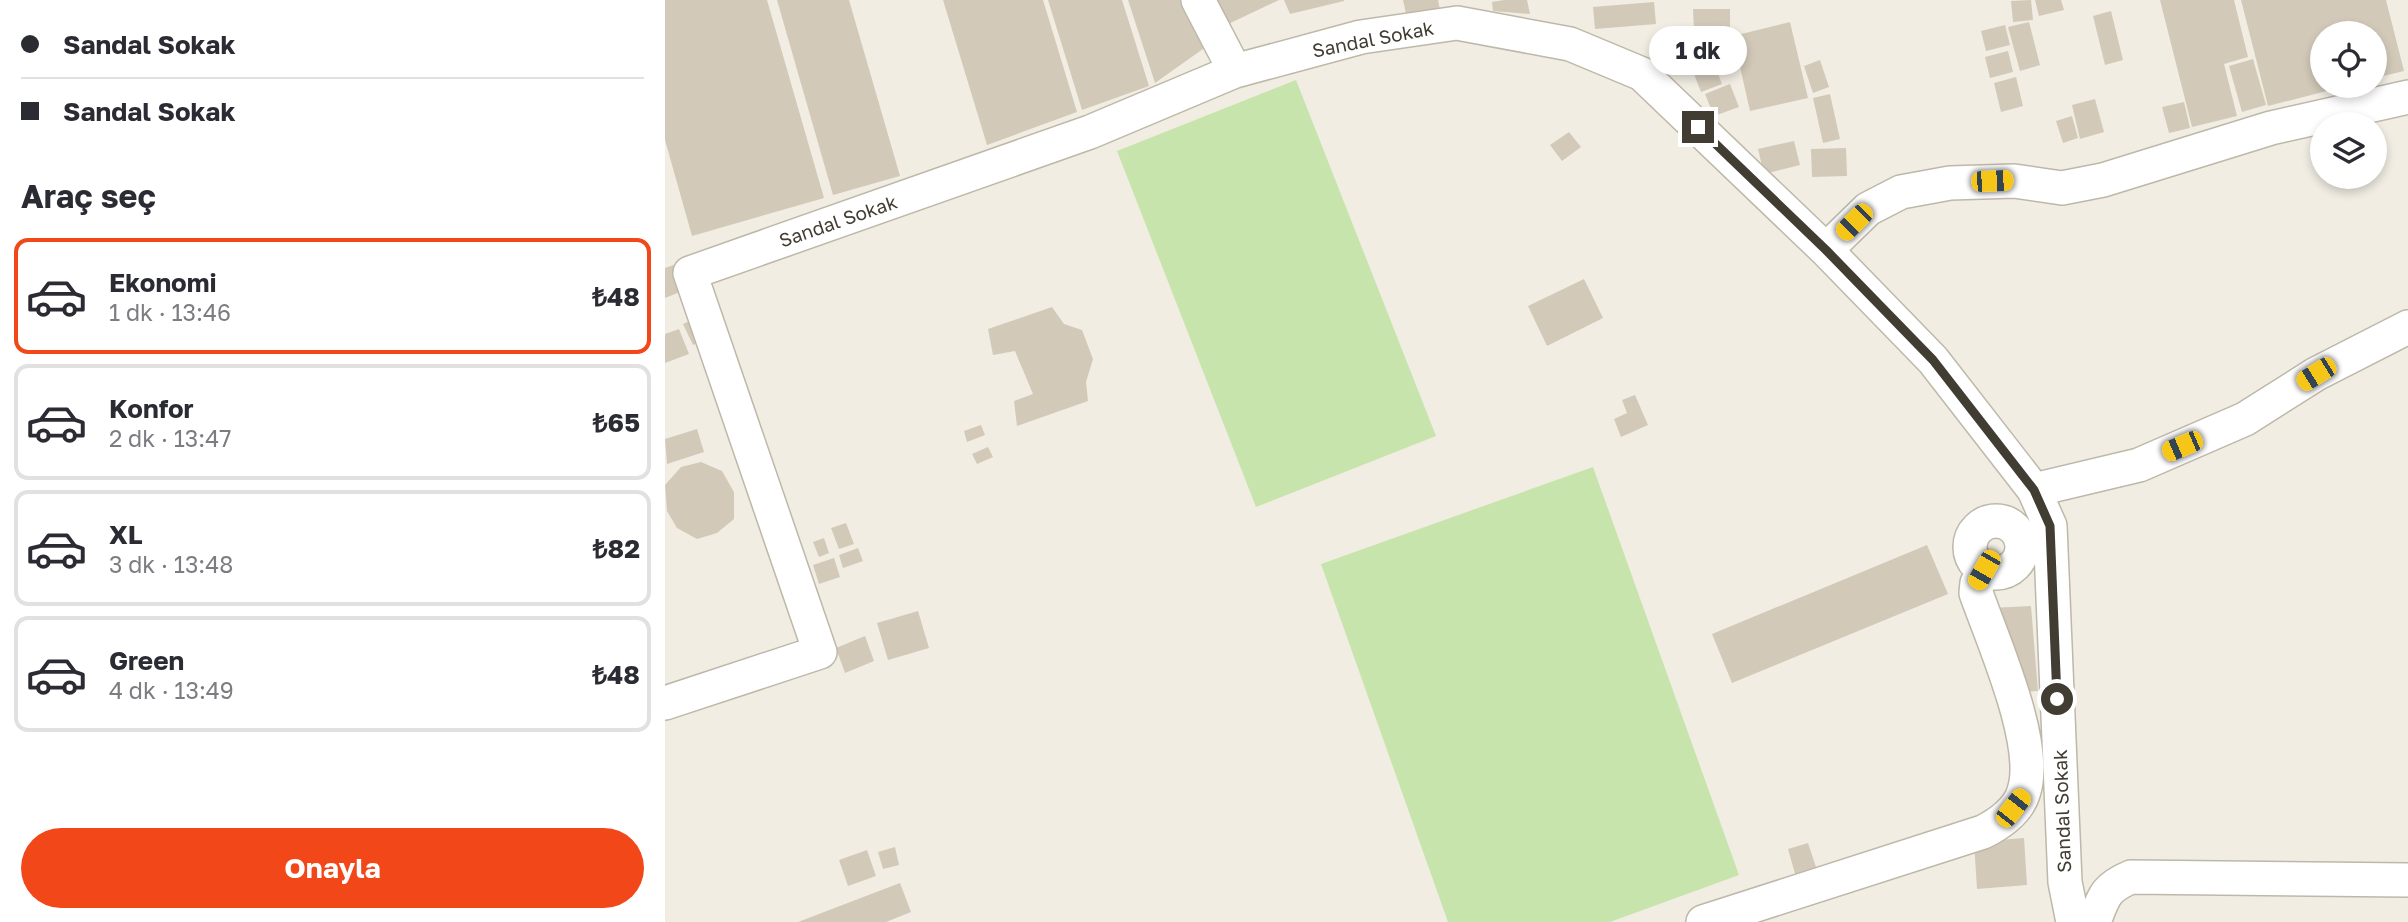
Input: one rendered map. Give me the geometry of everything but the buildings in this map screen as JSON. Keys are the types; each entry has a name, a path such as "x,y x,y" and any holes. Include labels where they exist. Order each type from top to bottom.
{"street":[{"path":"1198,0 1235,71"},
{"name":"Sandal Sokak","path":"665,703 820,652 690,273 1090,132 1235,71 1361,37 1457,23 1570,44 1643,74 1826,250 1933,360 2034,490 2050,526 2037,542 2065,881 2073,922"},
{"path":"1826,250 1868,209 1901,192 1950,183 2014,181 2062,188 2103,180 2271,128 2408,97"},
{"path":"2034,490 2139,465 2245,419 2316,374 2408,327"},
{"path":"1999,520 2037,542 2009,569 1993,573 1984,570 1972,557 1970,548 1971,539 1982,525 1999,520"},
{"path":"1703,922 1983,832 2001,822 2024,794 2028,773 2022,724 1976,593 1977,583 1984,570"},
{"path":"2094,922 2103,898 2113,885 2131,877 2408,880"}],"green space":[{"path":"1296,80 1436,436 1256,507 1117,151"},
{"path":"1593,467 1739,875 1610,922 1448,922 1321,564"}],"route":[{"path":"1698,127 1826,250 1933,360 2034,490 2050,526 2057,699"}]}
